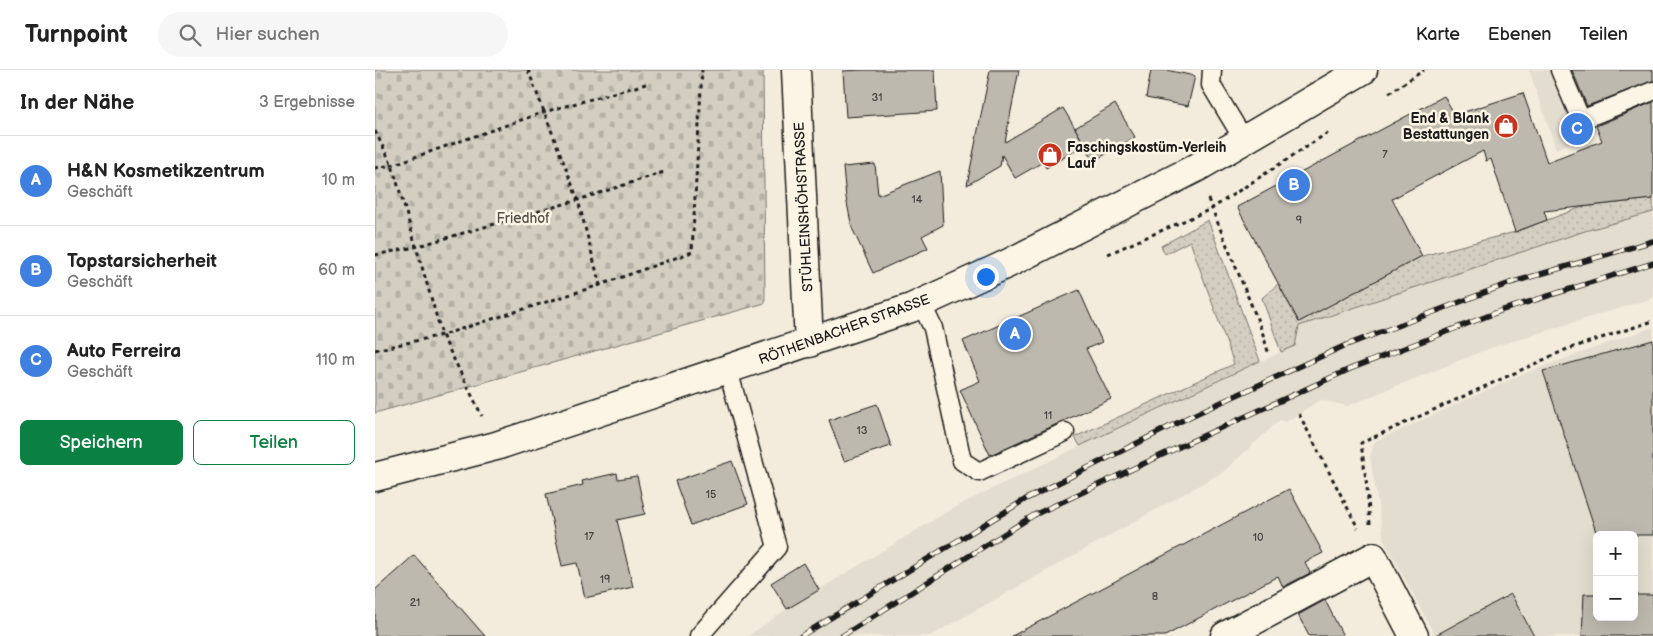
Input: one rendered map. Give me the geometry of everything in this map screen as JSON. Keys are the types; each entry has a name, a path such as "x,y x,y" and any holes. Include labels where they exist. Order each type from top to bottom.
{"main road":[{"name":"STÜHLEINSHÖHSTRASSE","path":"796,70 809,343"},
{"name":"RÖTHENBACHER STRASSE","path":"375,476 497,446 911,308 1007,264 1199,167 1363,70"},
{"path":"1225,636 1373,557 1414,636"}],"lane":[{"path":"1212,70 1211,85 1244,140"},
{"path":"1560,70 1581,120 1653,91"},
{"path":"921,303 933,328 962,461 979,472 1065,432"},
{"path":"699,636 777,547 729,370"}],"path":[{"path":"528,70 579,200 600,285"},
{"path":"375,350 442,336 600,285 692,252 702,70"},
{"path":"375,168 392,165 544,112 646,84"},
{"path":"375,131 392,165 442,336 497,446"},
{"path":"1199,167 1211,210 1262,332 1269,355"},
{"path":"375,255 415,247 579,200 667,171"},
{"path":"1373,557 1361,443 1565,350 1653,321"},
{"path":"1299,414 1373,557"}],"shaded area":[{"path":"1529,70 1653,70 1653,109 1556,149"},
{"path":"1653,212 1653,298 1493,347 1347,406 1320,400 1286,422 1280,420 1223,472 930,636 748,636 787,609 953,508 1080,446 1294,346 1299,326 1585,231"},
{"path":"1653,327 1653,636 1435,636 1384,540 1370,458 1374,442 1520,375"}],"green space":[{"name":"Friedhof","path":"375,70 763,70 765,303 375,413"},
{"path":"1653,199 1653,212 1585,231 1299,326 1295,346 1281,352 1262,298 1278,284 1299,322 1422,256 1515,232 1582,207"},
{"path":"1208,220 1260,361 1080,446 1075,437 1234,364 1190,241 1165,254 1161,246"}],"building":[{"path":"935,70 937,111 846,117 843,71"},
{"path":"990,70 1019,70 1005,142 1063,108 1085,145 1046,168 1043,162 1015,178 1002,155 1000,166 967,185"},
{"path":"1151,70 1166,70 1195,76 1188,106 1146,98"},
{"path":"1572,70 1653,70 1653,81 1587,106"},
{"path":"1523,93 1547,162 1602,141 1596,126 1653,102 1653,199 1544,211 1547,220 1515,232 1491,159 1486,161 1483,151 1392,199 1422,256 1299,322 1237,207 1444,96 1455,115"},
{"path":"1115,104 1135,137 1094,161 1075,128"},
{"path":"875,164 878,195 940,171 943,225 922,236 928,248 873,273 852,228 846,198 843,167"},
{"path":"1079,290 1102,342 1086,349 1111,399 990,455 960,390 980,381 963,341"},
{"path":"1653,340 1653,535 1638,535 1638,531 1596,531 1543,371"},
{"path":"877,404 891,446 844,461 829,420"},
{"path":"732,461 748,504 691,525 675,481"},
{"path":"617,473 618,479 637,476 645,514 617,520 633,587 585,598 577,563 562,566 546,494 583,485 582,481"},
{"path":"1289,489 1323,553 1305,562 1310,573 1283,587 1278,576 1165,636 1012,636"},
{"path":"414,555 485,636 375,636 375,590"},
{"path":"803,563 819,590 787,609 771,583"},
{"path":"1511,594 1534,636 1434,636"},
{"path":"1584,594 1593,594 1593,621 1638,621 1638,595 1653,595 1653,636 1582,636"},
{"path":"1325,600 1343,636 1309,636 1298,615"}],"railway":[{"path":"801,636 1026,499 1191,416 1344,346 1510,283 1653,241"},
{"path":"842,636 1034,515 1194,440 1350,369 1503,310 1653,263"}],"place":[{"name":"End & Blank Bestattungen","path":"1506,126"},
{"name":"Auto Ferreira","path":"1577,129"},
{"name":"Faschingskostüm-Verleih Lauf","path":"1050,155"},
{"name":"Topstarsicherheit","path":"1294,185"},
{"name":"H&N Kosmetikzentrum","path":"1015,334"}]}
